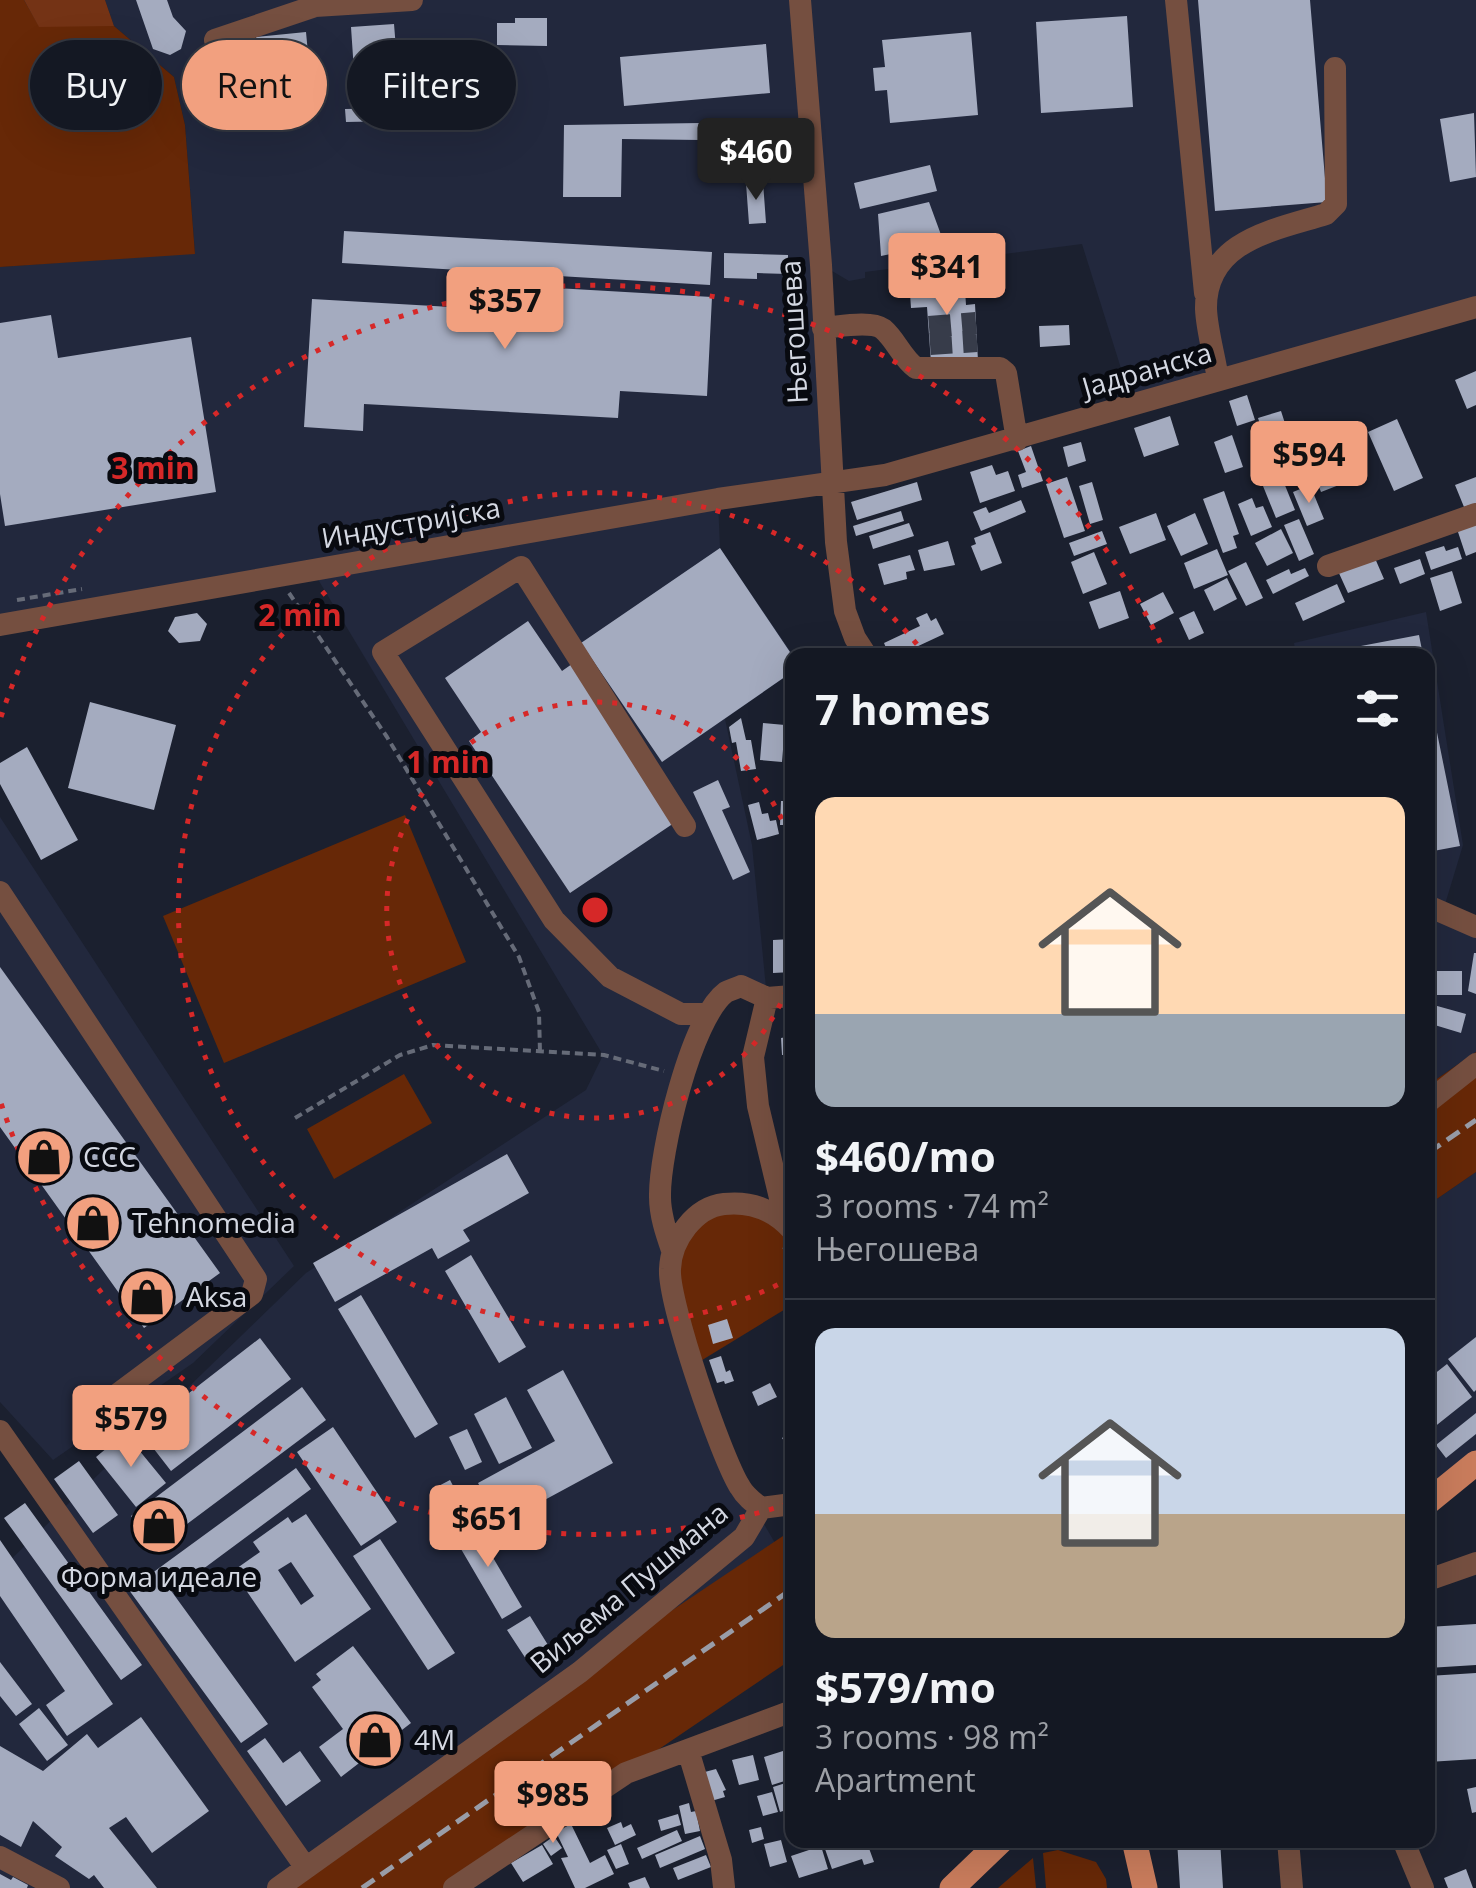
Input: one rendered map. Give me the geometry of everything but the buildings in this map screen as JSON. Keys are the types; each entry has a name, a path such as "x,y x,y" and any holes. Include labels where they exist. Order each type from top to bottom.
{"main road":[{"path":"1435,1498 1472,1474"},
{"path":"952,1888 994,1848"},
{"path":"1135,1848 1145,1888"}],"street":[{"path":"214,40 315,6 412,0"},
{"name":"Његошева","path":"800,0 832,484 845,610 861,648"},
{"path":"1176,0 1206,307 1218,380"},
{"path":"1206,307 1216,270 1230,251 1256,236 1326,214 1335,207 1335,68"},
{"name":"Јадранска","path":"832,484 885,475 1017,440 1476,307"},
{"path":"823,328 882,328 905,360 916,368 1000,368 1006,373 1017,440"},
{"name":"Индустријска","path":"0,625 718,499 832,484"},
{"path":"1328,566 1476,514"},
{"path":"506,537 684,826"},
{"path":"521,567 383,652 554,920 610,976 680,1014 708,1014 727,992 741,986 767,998 785,997"},
{"path":"0,892 256,1278 252,1294 96,1411"},
{"path":"1435,909 1476,927"},
{"path":"767,998 754,1057 756,1090 785,1210"},
{"name":"Виљема Пушмана","path":"278,1888 580,1672 744,1537 762,1508 740,1488 718,1436 676,1304 669,1272 672,1250 660,1200 662,1154 708,1014"},
{"path":"1435,1096 1476,1064"},
{"path":"672,1250 704,1209 719,1204 766,1208 785,1223"},
{"path":"0,1431 306,1868"},
{"path":"762,1508 785,1505"},
{"path":"1435,1578 1476,1563"},
{"path":"454,1888 626,1774 785,1713"},
{"path":"688,1750 721,1860 724,1886"},
{"path":"1289,1848 1292,1888"},
{"path":"1406,1848 1422,1888"},
{"path":"0,1857 59,1888"}],"path":[{"path":"278,577 387,737 519,957 539,1012 540,1053"},
{"path":"295,1118 400,1055 433,1045 604,1056 685,1076"}],"shaded area":[{"path":"0,0 24,0 39,26 114,26 130,40 30,40 30,130 162,130 162,67 174,77 182,130 185,130 195,254 0,267"},
{"path":"24,0 105,0 114,26 39,27"},
{"path":"105,0 1476,0 1476,307 1129,405 1082,244 865,272 865,278 849,281 822,265 832,483 718,500 720,548 788,648 785,648 785,677 725,719 752,845 767,998 727,992 662,1153 669,1272 750,1500 775,1543 580,1672 278,1888 0,1888 0,1570 306,1273 586,1090 603,1055 313,571 0,625 0,267 195,253 185,130 327,130 327,40 182,40 182,112 174,77 162,67 162,40 130,40 114,26"},
{"path":"1426,612 1432,648 1295,648 1294,643"},
{"path":"1435,669 1463,845 1443,911 1476,927 1476,1052 1435,1080"},
{"path":"405,815 466,962 224,1063 163,916"},
{"path":"0,817 294,1266 193,1363 53,1460 0,1402"},
{"path":"1476,1052 1476,1172 1435,1200 1435,1080"},
{"path":"404,1074 432,1123 334,1179 307,1129"},
{"path":"1476,1172 1476,1463 1435,1496 1435,1200"},
{"path":"719,1204 785,1228 785,1309 694,1365 672,1250"},
{"path":"785,1535 785,1664 454,1888 278,1888 580,1672"},
{"path":"1058,1850 1096,1862 1107,1888 1046,1888 1043,1853"},
{"path":"1033,1858 1036,1888 998,1888"}],"tunnel":[{"path":"929,327 976,323"},
{"path":"930,344 977,341"}],"railway":[{"path":"1435,1148 1476,1120"},
{"path":"362,1888 785,1594"}],"place":[{"name":"CCC","path":"44,1157"},
{"name":"Tehnomedia","path":"93,1223"},
{"name":"Aksa","path":"147,1297"},
{"name":"Форма идеале","path":"159,1526"},
{"name":"4M","path":"375,1740"}]}
